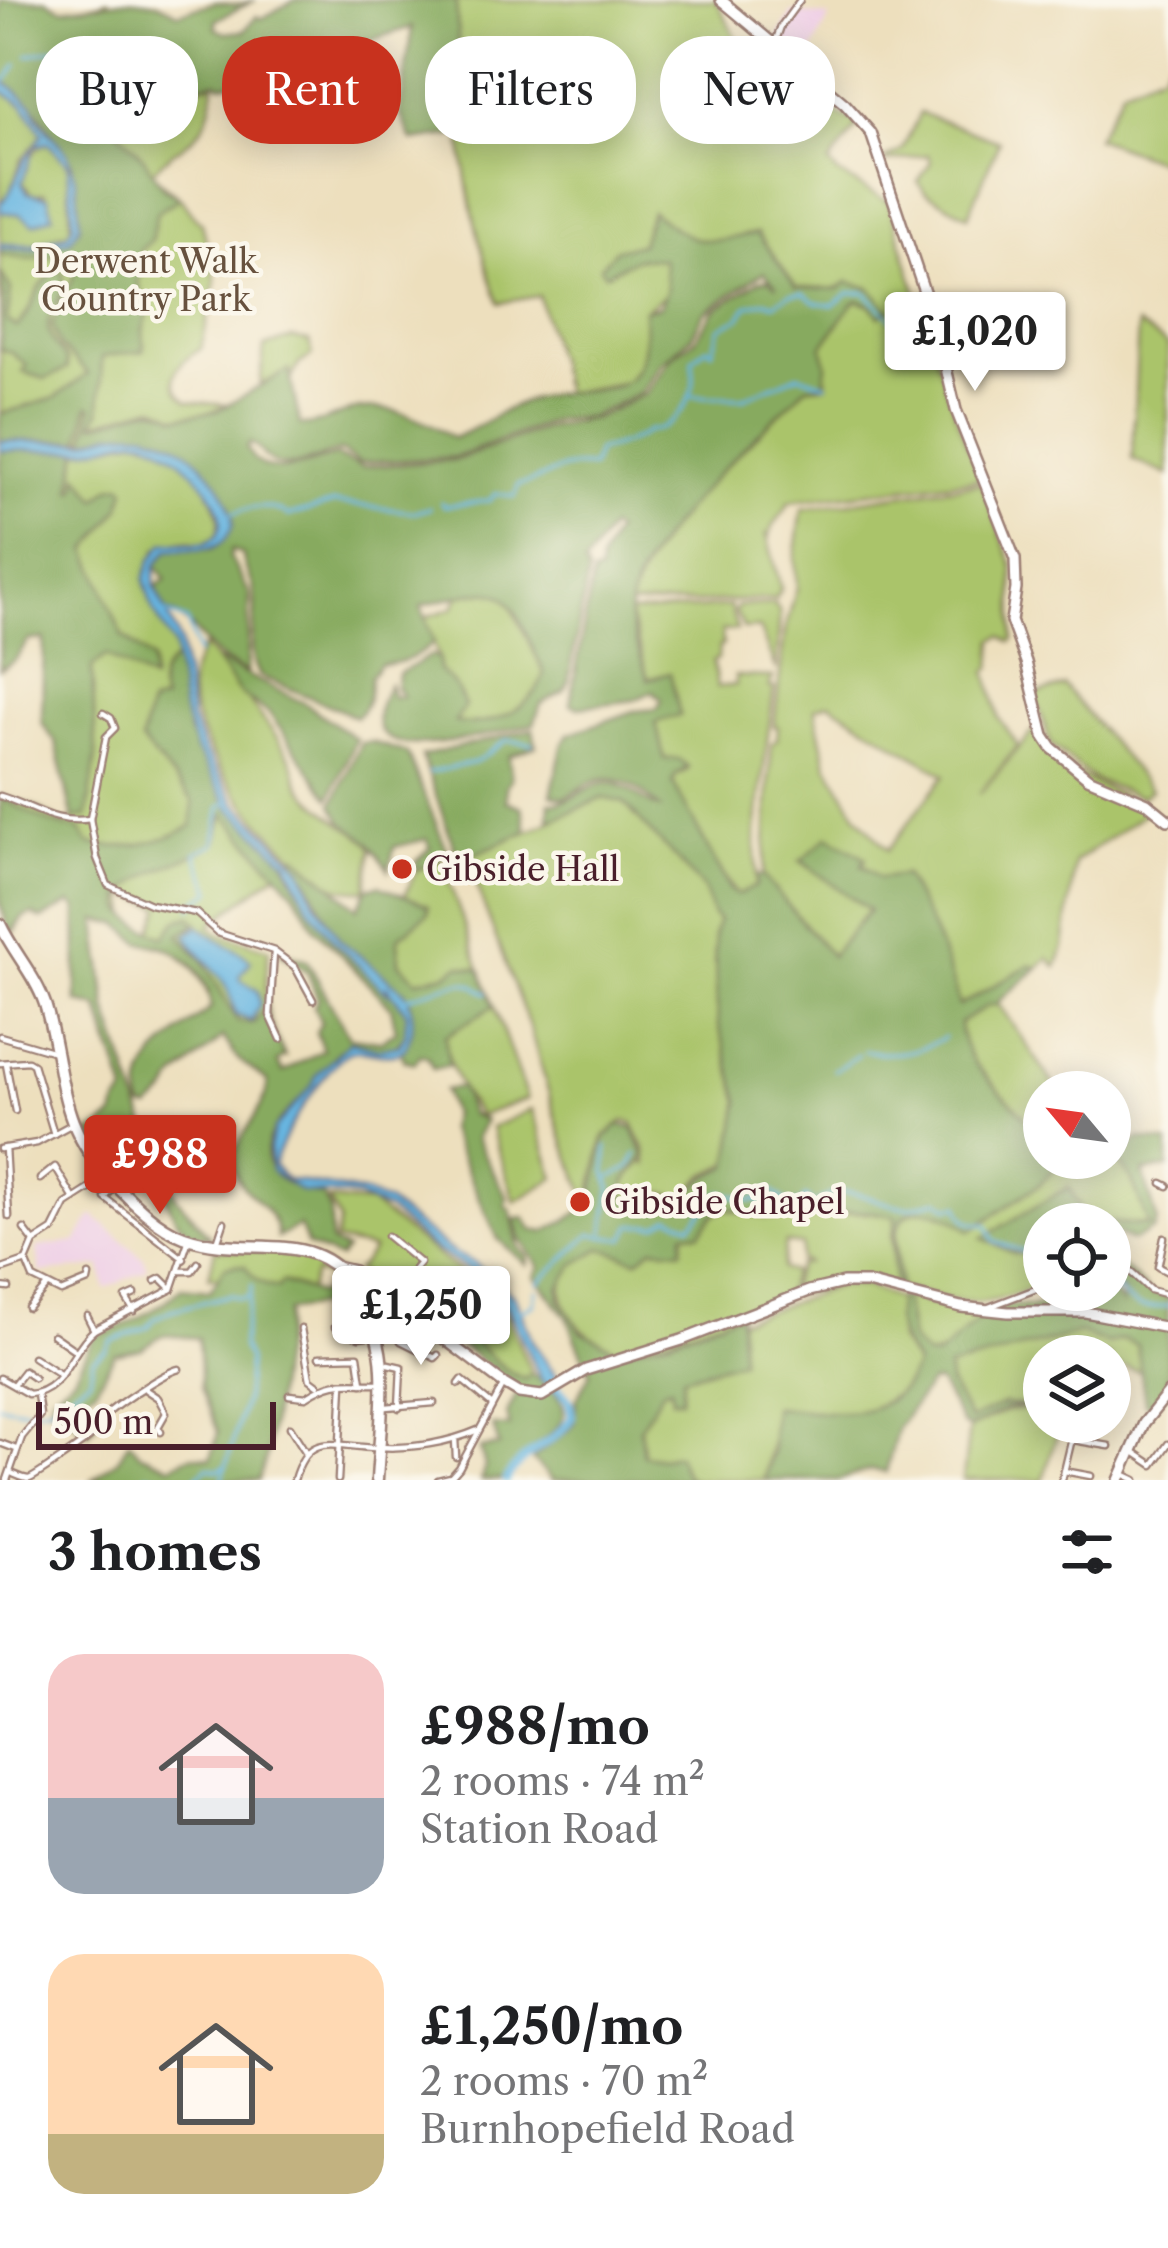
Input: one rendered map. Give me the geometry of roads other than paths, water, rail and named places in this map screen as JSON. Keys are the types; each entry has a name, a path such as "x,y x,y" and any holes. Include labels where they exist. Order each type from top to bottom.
{"main road":[{"path":"721,0 766,36"},
{"path":"835,95 859,116 878,150 938,330 956,410 1015,559 1011,621 1044,736 1088,778 1148,803 1168,820"},
{"path":"0,924 43,999 72,1124 108,1177 161,1225 216,1245 304,1250 323,1256 411,1313 504,1384 530,1396 830,1285 867,1283 978,1309 1084,1312 1168,1328"},
{"path":"350,1272 375,1335 382,1383 377,1480"},
{"path":"1120,1477 1144,1423 1168,1393"},
{"path":"1142,1430 1168,1404"}],"street":[{"path":"777,36 800,0"},
{"path":"103,712 115,728 106,737 89,819 108,885 150,904 196,913 218,933 274,952 295,967 313,1000"},
{"path":"0,796 34,806 61,822 89,819"},
{"path":"274,952 270,1015 281,1039"},
{"path":"0,1036 55,1052"},
{"path":"15,1111 3,1062 28,1060 54,1134"},
{"path":"9,1217 2,1149 38,1143 72,1124"},
{"path":"40,1179 56,1168 74,1199"},
{"path":"89,1276 88,1281 61,1292 27,1272 26,1262 34,1242 53,1230 61,1209 108,1177"},
{"path":"94,1189 184,1259"},
{"path":"105,1198 111,1191"},
{"path":"216,1245 224,1222"},
{"path":"23,1232 34,1242"},
{"path":"350,1272 394,1282 409,1276 420,1263 387,1236"},
{"path":"1164,1237 1158,1267 1168,1272"},
{"path":"37,1394 62,1375 94,1330 172,1288 189,1239"},
{"path":"0,1270 26,1262"},
{"path":"181,1270 192,1271 198,1263"},
{"path":"1131,1272 1150,1290 1168,1295"},
{"path":"159,1278 172,1288"},
{"path":"28,1308 46,1287"},
{"path":"342,1300 357,1291"},
{"path":"134,1311 126,1298 135,1294"},
{"path":"978,1309 1023,1295"},
{"path":"411,1313 400,1330 401,1341 435,1358 438,1355"},
{"path":"87,1316 94,1330"},
{"path":"335,1327 359,1337 375,1335"},
{"path":"301,1329 310,1379 318,1385"},
{"path":"53,1335 76,1351"},
{"path":"319,1357 358,1356 362,1383"},
{"path":"33,1357 62,1375"},
{"path":"388,1364 401,1367 399,1408"},
{"path":"37,1394 40,1415 16,1449 9,1477 42,1474 88,1438 109,1412 173,1368"},
{"path":"14,1385 24,1371 34,1378"},
{"path":"0,1378 37,1394"},
{"path":"458,1384 462,1380 490,1404"},
{"path":"338,1480 343,1383"},
{"path":"289,1395 305,1397 318,1385 382,1383"},
{"path":"438,1480 451,1478 504,1384"},
{"path":"146,1390 164,1406 166,1413 158,1430"},
{"path":"381,1407 434,1403"},
{"path":"290,1427 305,1451"},
{"path":"294,1480 305,1451 314,1446 398,1449 478,1430"},
{"path":"458,1438 472,1444"},
{"path":"456,1457 458,1438"},
{"path":"0,1443 16,1449"},
{"path":"1062,1480 1072,1443"},
{"path":"1090,1443 1106,1447"},
{"path":"1132,1450 1153,1465 1168,1444"},
{"path":"1064,1471 1089,1477"},
{"path":"1120,1477 1136,1480"}],"water":[{"path":"0,77 32,104 36,124 24,105 0,89"},
{"path":"49,144 60,144 67,153 76,179 80,225 71,240 33,249 0,249 0,244 33,245 67,235 73,224 68,165"},
{"path":"34,147 22,183 28,193 48,197 53,216 34,224 19,214 0,212 0,203"},
{"path":"112,433 146,433 180,446 205,467 224,494 233,524 222,542 207,549 168,550 156,565 154,585 180,642 191,719 236,803 301,868 340,940 405,992 411,1006 412,1028 404,1050 389,1054 354,1051 339,1060 293,1123 274,1166 286,1179 364,1193 387,1202 454,1253 475,1263 515,1297 533,1342 560,1381 551,1388 541,1380 509,1311 479,1277 429,1245 388,1210 353,1196 301,1192 271,1171 269,1148 274,1129 317,1075 350,1042 378,1049 399,1045 407,1013 386,985 388,994 334,941 310,908 288,863 230,808 196,750 183,713 174,646 152,608 144,579 164,543 199,544 216,536 221,524 212,495 173,454 147,440 83,450 0,451 0,441 85,442"},
{"path":"199,925 251,961 240,975 258,991 260,1004 251,1021 236,1015 221,978 186,935"}],"waterway":[{"path":"28,55 36,53"},
{"path":"0,80 7,80 17,64"},
{"path":"441,502 444,506 489,501 496,493 515,497 518,485 560,469 592,467 597,451 664,427 691,394 693,359 707,347 712,351 720,327 741,317 747,306 774,304 790,294 803,293 815,302 833,305 849,293 865,292 899,326 929,325"},
{"path":"689,396 743,398 799,375 826,384"},
{"path":"229,515 259,508 288,516 335,503 415,512 430,508"},
{"path":"163,612 187,621 198,654"},
{"path":"429,773 476,762 507,740 533,744"},
{"path":"192,908 212,891 196,853 215,844 221,806 229,802"},
{"path":"406,998 463,982 487,993"},
{"path":"869,1051 908,1051 944,1037"},
{"path":"834,1070 859,1055"},
{"path":"604,1232 611,1187 607,1147"},
{"path":"609,1178 630,1168 637,1154"},
{"path":"538,1283 591,1234 625,1239 632,1225 658,1225 670,1217 691,1225 720,1192 753,1201 757,1198 760,1203 767,1191 792,1204 802,1203 805,1197 815,1205 839,1193 910,1207 939,1200 950,1207 959,1205 969,1221 987,1225 994,1242 1023,1251"},
{"path":"222,1480 245,1400 248,1360 241,1346 252,1286"},
{"path":"517,1313 534,1304 536,1290"},
{"path":"0,1405 29,1410 51,1406 90,1378 93,1359 111,1341 148,1327 169,1311 230,1295 248,1296"},
{"path":"1131,1302 1147,1308 1168,1306"},
{"path":"506,1480 572,1417 569,1401 554,1384"},
{"path":"142,1480 147,1475 193,1480 208,1467 225,1467"}],"place":[{"name":"Gibside Hall","path":"402,869"},
{"name":"Gibside Chapel","path":"580,1202"}],"park label":[{"name":"Derwent Walk Country Park","path":"146,280"}]}
